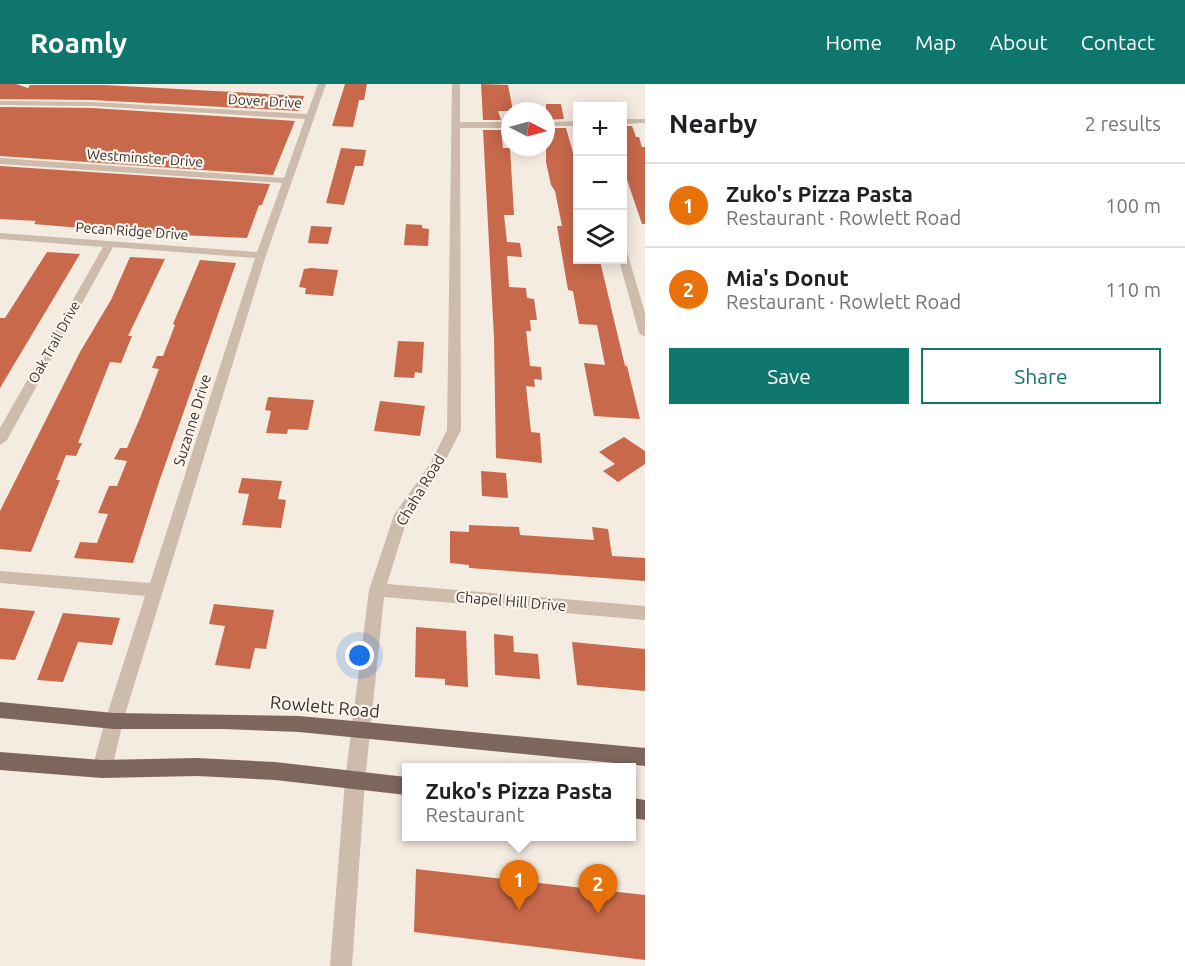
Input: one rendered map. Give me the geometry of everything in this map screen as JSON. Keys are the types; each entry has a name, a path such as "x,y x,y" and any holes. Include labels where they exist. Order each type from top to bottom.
{"main road":[{"name":"Rowlett Road","path":"0,710 114,721 269,722 452,741 645,757"},
{"path":"0,761 102,769 244,769 402,786"}],"street":[{"name":"Suzanne Drive","path":"102,769 114,721 261,255 322,84"},
{"name":"Chaha Road","path":"341,966 355,781 377,590 401,515 436,466 454,430 456,84"},
{"name":"Dover Drive","path":"0,103 93,104 312,117"},
{"path":"627,122 645,121"},
{"path":"555,124 573,123"},
{"path":"456,125 501,125"},
{"name":"Westminster Drive","path":"0,161 288,182"},
{"name":"Pecan Ridge Drive","path":"0,236 261,255"},
{"name":"Oak Trail Drive","path":"0,440 109,245"},
{"path":"625,264 645,333"},
{"path":"0,577 156,590"},
{"name":"Chapel Hill Drive","path":"377,590 645,613"}],"building":[{"path":"0,84 16,84 28,88 30,85 104,85 304,96 299,111 92,100 0,99"},
{"path":"345,84 367,84 364,100 359,100 353,127 332,126"},
{"path":"481,84 508,85 511,102 501,102 501,111 498,111 501,120 483,120"},
{"path":"555,104 561,104 564,119 555,120"},
{"path":"0,107 92,108 295,121 273,175 0,156"},
{"path":"627,126 632,126 642,147 645,147 645,224 642,224 627,180"},
{"path":"555,128 566,128 573,152 573,264 601,264 640,419 594,416 584,363 605,365 597,325 579,324 573,291 568,290 557,226 562,226 546,156 555,156"},
{"path":"483,130 501,130 501,156 510,156 514,215 504,215 507,242 520,243 522,257 507,256 509,287 526,288 527,298 534,299 537,320 530,320 531,331 526,331 530,366 541,367 542,380 534,379 535,387 526,386 531,432 540,433 542,463 496,458 494,338"},
{"path":"341,148 366,150 363,166 355,166 344,205 326,203"},
{"path":"0,166 270,184 262,205 259,205 247,238 179,235 34,224 36,221 0,219"},
{"path":"406,224 422,225 422,228 429,229 428,246 404,245"},
{"path":"311,226 332,227 328,244 308,243"},
{"path":"47,252 80,254 0,388 0,318 5,318"},
{"path":"130,257 165,259 128,336 132,336 121,363 110,362 78,443 82,443 76,456 66,455 56,480 60,480 31,552 0,549 0,511 80,352 111,300"},
{"path":"200,260 236,263 133,563 74,558 80,542 97,543 108,514 98,513 109,486 117,486 127,461 114,459 120,448 127,448 140,418 159,369 152,368 157,356 163,356 175,325 173,324"},
{"path":"304,269 338,270 333,296 305,294 306,288 299,287"},
{"path":"398,341 424,342 422,373 415,372 414,378 394,377"},
{"path":"268,397 314,400 308,430 288,429 287,434 266,433 271,411 265,410"},
{"path":"380,401 425,406 420,436 374,431"},
{"path":"624,437 645,451 645,464 618,482 603,471 615,464 599,452"},
{"path":"481,471 506,473 508,498 482,496"},
{"path":"242,478 282,481 278,499 286,500 281,528 242,525 249,494 238,493"},
{"path":"469,525 519,527 520,535 594,540 592,527 608,529 612,556 645,558 645,581 469,568 469,565 450,563 450,531 469,532"},
{"path":"214,604 274,610 266,649 255,648 250,669 215,665 225,626 209,624"},
{"path":"0,608 35,611 15,660 0,659"},
{"path":"63,613 120,618 112,645 78,642 63,682 37,680"},
{"path":"416,627 466,631 468,687 445,685 445,679 415,677"},
{"path":"494,634 513,636 514,652 538,654 540,679 495,675"},
{"path":"572,642 645,649 645,691 577,685"},
{"path":"416,869 645,895 645,960 414,932"}],"place":[{"name":"Zuko's Pizza Pasta","path":"519,910"},
{"name":"Mia's Donut","path":"598,914"}]}
